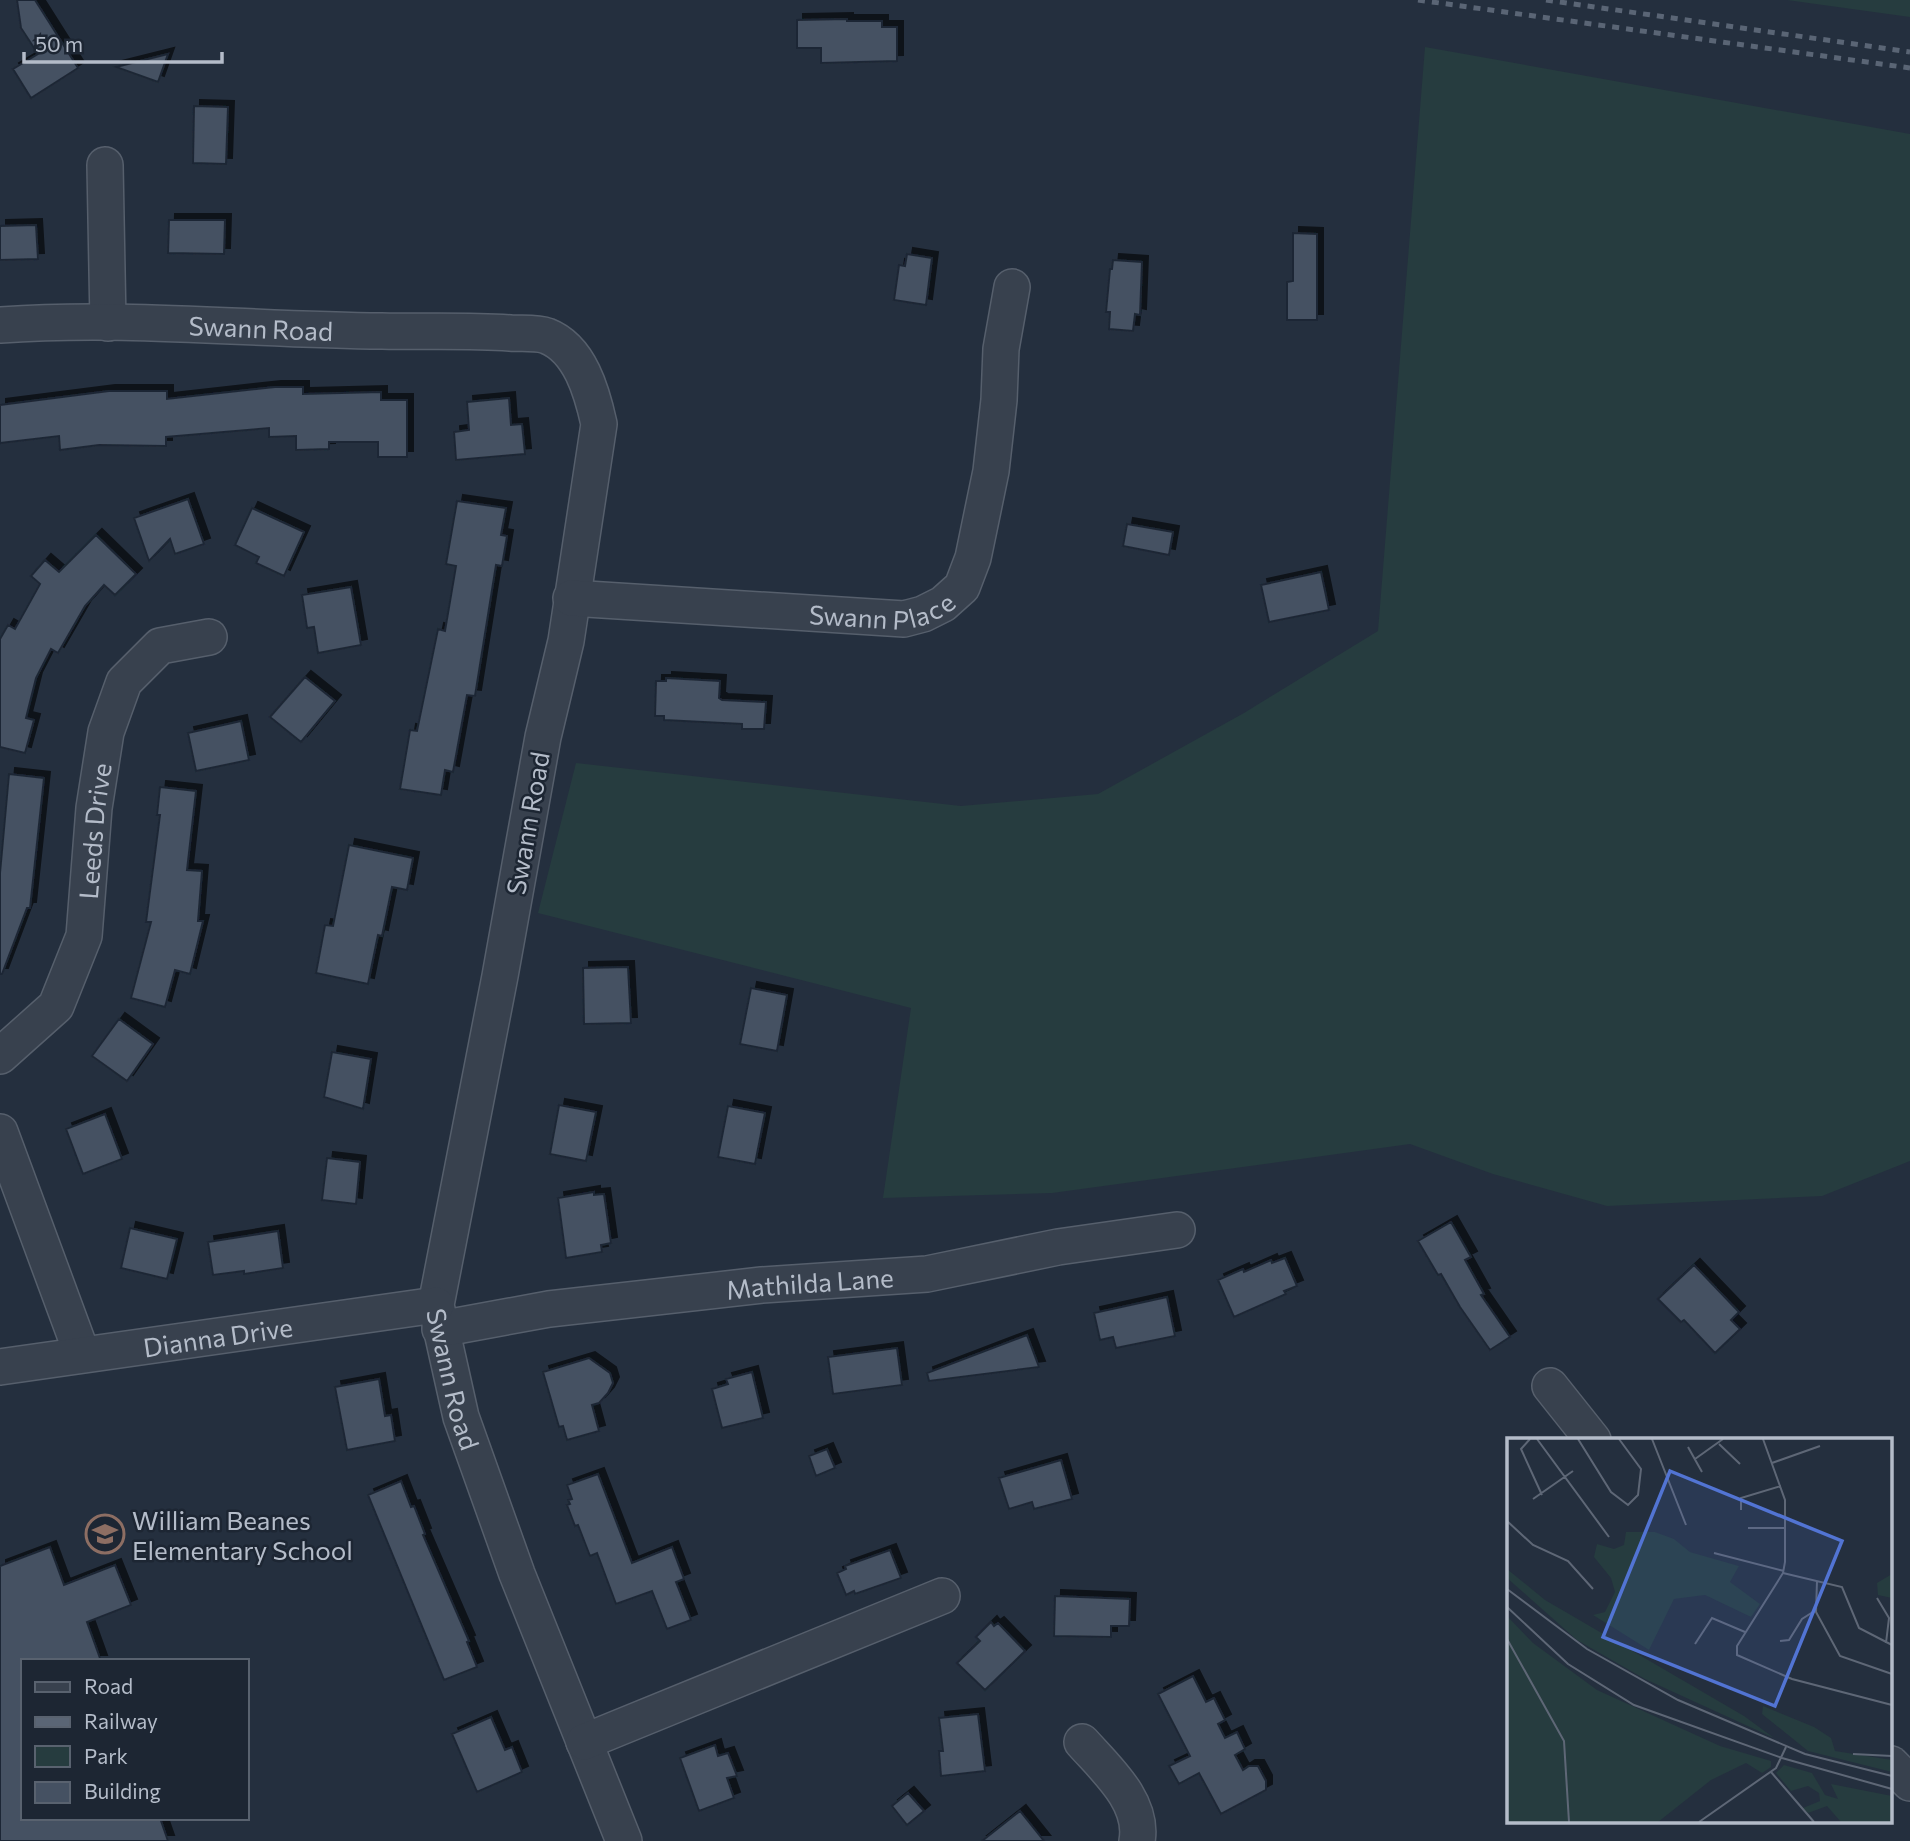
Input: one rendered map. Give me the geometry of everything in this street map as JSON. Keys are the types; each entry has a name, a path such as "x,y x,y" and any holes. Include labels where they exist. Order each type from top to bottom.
{"street":[{"path":"105,165 108,323"},
{"name":"Swann Place","path":"571,598 904,620 943,604 962,587 973,558 991,471 999,400 1001,349 1012,287"},
{"name":"Swann Road","path":"0,325 47,322 108,323 384,331 468,330 544,335 559,342 568,351 592,391 599,424 566,641 543,737 438,1317 461,1417 517,1574 624,1841"},
{"name":"Leeds Drive","path":"0,1056 56,1006 84,936 96,796 106,732 124,682 160,646 209,637"},
{"path":"0,1132 82,1354"},
{"name":"Mathilda Lane","path":"438,1317 550,1309 749,1287 927,1274 1058,1247 1177,1230"},
{"name":"Dianna Drive","path":"0,1367 82,1354 438,1317"},
{"path":"1550,1386 1591,1438"},
{"path":"584,1742 942,1596"},
{"path":"1082,1742 1119,1785 1133,1810 1139,1827 1137,1841"},
{"path":"1892,1765 1910,1783"}],"green space":[{"path":"1787,0 1910,0 1910,17"},
{"path":"1425,47 1910,134 1910,1161 1822,1196 1607,1206 1493,1174 1410,1144 1052,1193 883,1198 911,1008 538,913 576,763 961,806 1098,794 1244,713 1378,631"}],"building":[{"path":"17,0 35,0 78,68 31,98 13,69 38,54 21,28"},
{"path":"797,20 882,21 882,27 897,27 897,61 821,63 821,48 797,48"},
{"path":"168,54 158,82 116,67"},
{"path":"194,106 228,107 226,164 193,163"},
{"path":"169,220 225,220 224,254 168,253"},
{"path":"36,225 38,259 0,260 0,226"},
{"path":"1293,233 1317,234 1317,320 1287,320 1287,282 1293,281"},
{"path":"907,254 932,258 926,305 894,300 899,265 905,266"},
{"path":"1113,260 1142,262 1140,315 1135,314 1133,331 1109,329 1110,312 1106,312"},
{"path":"275,387 303,387 303,394 381,392 381,400 407,400 407,457 378,457 378,442 329,442 329,449 296,450 296,436 269,437 269,428 166,437 166,446 99,445 60,450 59,436 0,443 0,405 109,391 167,391 167,399"},
{"path":"509,398 511,425 522,424 525,454 456,460 454,432 469,430 467,402"},
{"path":"188,499 204,544 175,554 170,539 149,561 134,518"},
{"path":"457,501 506,508 501,535 507,536 502,566 496,565 475,696 467,695 453,772 445,770 441,795 400,789 410,730 417,731 438,629 445,631 456,566 446,564"},
{"path":"252,508 304,532 284,576 256,563 259,557 235,545"},
{"path":"1127,524 1173,532 1169,555 1123,546"},
{"path":"96,535 136,574 115,595 104,585 85,606 58,653 51,649 36,678 26,718 34,720 25,753 0,747 0,639 8,625 15,629 40,584 31,576 45,560 59,572"},
{"path":"1321,572 1329,610 1269,622 1261,585"},
{"path":"351,587 361,645 318,653 314,627 307,628 302,595"},
{"path":"305,677 335,701 301,742 270,717"},
{"path":"666,678 720,681 719,698 722,700 766,702 764,729 742,729 742,724 664,720 664,716 655,716 656,681 666,681"},
{"path":"241,721 249,760 196,771 188,733"},
{"path":"9,774 44,778 30,908 27,908 0,974 0,873"},
{"path":"160,787 196,791 187,870 202,871 198,921 203,921 190,974 175,970 165,1007 131,998 151,922 146,922 160,815 157,815"},
{"path":"349,845 413,858 407,890 392,887 368,984 316,973 325,925 333,926"},
{"path":"628,967 631,1023 584,1024 583,968"},
{"path":"751,988 787,995 777,1051 740,1044"},
{"path":"119,1019 153,1044 127,1081 92,1056"},
{"path":"332,1052 371,1059 363,1109 324,1097"},
{"path":"559,1105 596,1112 586,1161 550,1154"},
{"path":"728,1106 765,1113 755,1164 718,1157"},
{"path":"105,1114 122,1159 83,1174 66,1129"},
{"path":"327,1158 360,1162 356,1204 322,1200"},
{"path":"594,1192 594,1195 604,1194 611,1243 601,1245 602,1252 566,1258 558,1198"},
{"path":"1451,1222 1471,1257 1465,1260 1484,1294 1481,1295 1510,1337 1490,1350 1418,1241"},
{"path":"130,1228 177,1239 167,1279 121,1268"},
{"path":"278,1231 283,1268 213,1275 208,1242"},
{"path":"1285,1258 1297,1286 1284,1291 1286,1294 1234,1317 1218,1280 1243,1269 1244,1272 1271,1260 1272,1263"},
{"path":"1694,1265 1739,1312 1731,1320 1740,1329 1715,1353 1684,1320 1681,1322 1658,1299"},
{"path":"1167,1297 1175,1336 1116,1348 1113,1337 1100,1340 1094,1313"},
{"path":"1027,1335 1039,1367 929,1381 927,1373"},
{"path":"897,1348 902,1385 833,1394 828,1357"},
{"path":"589,1358 610,1373 613,1383 599,1403 592,1405 599,1431 567,1440 563,1426 559,1427 543,1372"},
{"path":"752,1372 763,1418 722,1428 712,1389 728,1384 726,1379"},
{"path":"379,1379 385,1416 391,1415 395,1441 347,1450 335,1387"},
{"path":"827,1449 835,1468 816,1476 809,1456"},
{"path":"1061,1460 1072,1499 1034,1509 1032,1502 1009,1509 999,1478"},
{"path":"598,1474 632,1563 672,1547 684,1579 676,1582 691,1620 667,1629 652,1591 616,1604 597,1553 590,1556 567,1505 570,1504 568,1500 572,1499 567,1485"},
{"path":"401,1481 411,1507 414,1506 425,1534 423,1535 469,1641 467,1642 477,1667 444,1680 368,1495"},
{"path":"50,1547 64,1585 115,1565 131,1605 87,1622 100,1659 21,1659 21,1820 161,1820 168,1841 0,1841 0,1566"},
{"path":"890,1550 901,1578 846,1595 837,1573 846,1569 845,1566"},
{"path":"1055,1596 1130,1599 1129,1626 1111,1626 1111,1637 1054,1636"},
{"path":"991,1622 994,1626 998,1623 1025,1651 985,1690 957,1663 980,1641 976,1637"},
{"path":"1193,1676 1206,1702 1214,1698 1225,1720 1218,1724 1225,1738 1237,1732 1245,1749 1235,1755 1243,1770 1249,1766 1258,1766 1266,1781 1266,1790 1221,1814 1199,1773 1179,1784 1169,1766 1190,1756 1158,1694"},
{"path":"978,1714 985,1771 941,1776 939,1751 943,1751 939,1718"},
{"path":"491,1717 505,1750 512,1747 522,1772 477,1792 452,1734"},
{"path":"715,1745 718,1756 728,1753 737,1776 727,1778 734,1798 699,1811 680,1758"},
{"path":"908,1793 924,1811 907,1825 892,1806"},
{"path":"1020,1811 1044,1841 982,1841"}],"railway":[{"path":"1418,0 1910,68"},
{"path":"1546,0 1910,52"}],"place":[{"name":"William Beanes Elementary School","path":"105,1534"}]}
